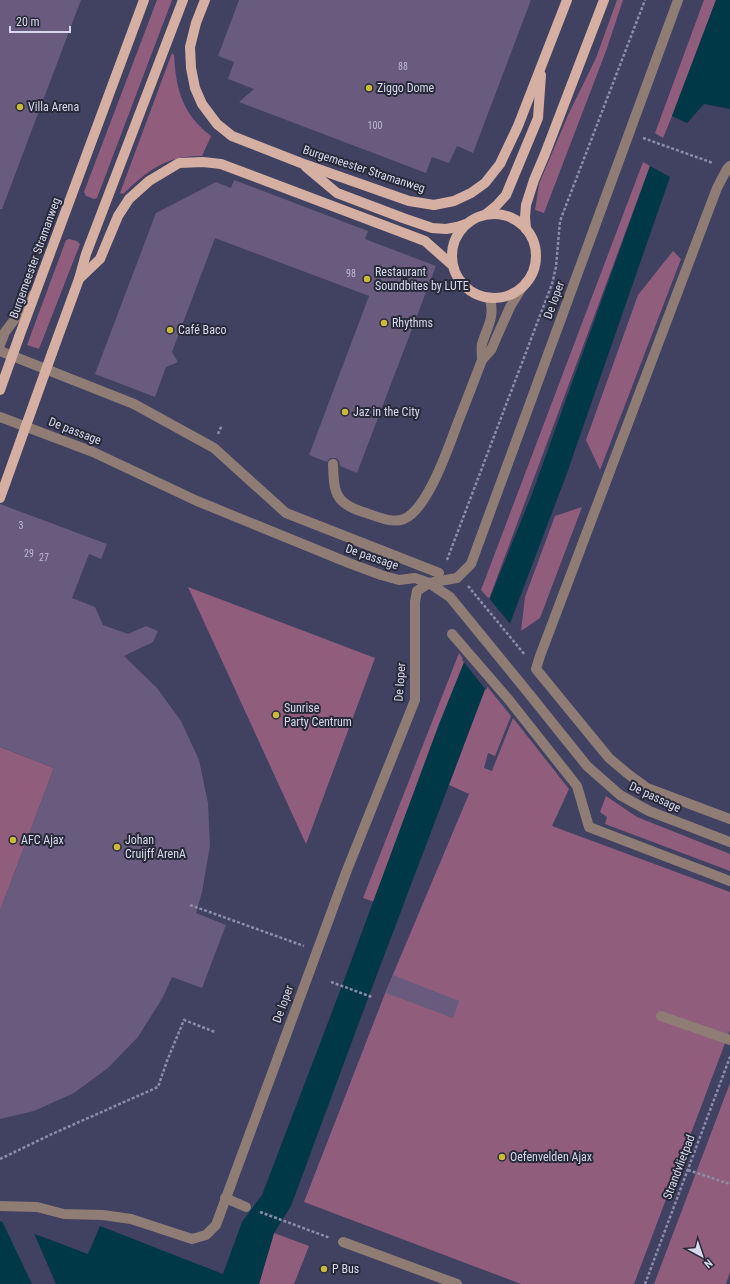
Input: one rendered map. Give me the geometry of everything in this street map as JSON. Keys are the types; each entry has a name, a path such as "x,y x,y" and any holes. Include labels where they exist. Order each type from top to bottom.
{"main road":[{"name":"Burgemeester Stramanweg","path":"0,390 144,0"},
{"path":"0,498 79,279 86,254 183,0"},
{"name":"Burgemeester Stramanweg","path":"205,0 196,23 190,47 191,68 195,88 202,104 217,124 232,136 301,163 410,201 434,205 454,201 471,193 485,183 500,164 518,126 567,0"},
{"path":"526,229 526,205 534,180 604,0"},
{"path":"301,163 337,193 403,218 432,228 446,229 466,224 486,214 497,206 506,195 538,118 543,61"},
{"path":"79,279 100,259 118,216 129,199 149,181 179,163 203,162 221,164 425,241 452,264"},
{"path":"466,224 459,232 451,252 455,274 461,284 469,291 490,299 511,295 521,289 534,271 536,249 532,238 526,229 518,222 508,216 486,214"}],"street":[{"name":"De loper","path":"0,1206 37,1207 64,1214 103,1215 131,1219 192,1239 206,1235 216,1225 347,870 415,700 415,602 417,591 430,583 457,578 471,564 678,0"},
{"path":"728,167 711,202 554,618 536,670 609,758 628,774 647,788 730,819"},
{"path":"333,464 336,492 342,501 349,507 393,521 405,518 414,512 444,462 482,360 491,350 510,307 521,289"},
{"path":"0,345 6,332 36,291"},
{"path":"482,360 481,346 492,316 490,299"},
{"name":"De passage","path":"0,351 134,404 214,448 286,513 439,573"},
{"name":"De passage","path":"0,417 93,452 197,502 349,563 399,580 415,578 430,583 450,598 465,615 587,766 620,795 649,811 730,842"},
{"path":"452,634 509,700 577,786 590,827 730,881"},
{"path":"661,1016 730,1040"},
{"path":"225,1198 246,1207"},
{"path":"342,1242 458,1284"}],"path":[{"name":"De loper","path":"439,573 445,564 552,284 556,267 560,221 644,0"},
{"path":"628,133 728,167"},
{"path":"473,592 526,656"},
{"path":"190,905 317,951"},
{"path":"331,982 372,998"},
{"path":"0,1159 158,1087 184,1020 215,1032"},
{"name":"Strandvlietpad","path":"645,1284 730,1057"},
{"path":"688,1170 730,1184"},
{"path":"246,1207 321,1234"}],"shaded area":[{"path":"157,0 172,0 97,198 94,199 86,196 84,192"},
{"path":"617,0 623,0 606,51 544,213 535,210 539,184 569,113 596,58"},
{"path":"704,0 716,0 663,138 655,133"},
{"path":"172,53 174,55 177,79 182,100 193,119 211,136 202,156 178,158 158,166 141,178 123,194 120,193"},
{"path":"643,162 650,166 489,599 481,590"},
{"path":"69,239 77,241 80,244 39,349 27,345 66,240"},
{"path":"673,251 681,259 600,470 586,440 638,295"},
{"path":"582,507 540,618 521,631 525,597 555,516"},
{"path":"188,587 375,658 306,844"},
{"path":"459,653 466,663 375,902 363,898"},
{"path":"486,685 511,716 495,756 488,753 484,768 492,771 513,718 569,789 552,826 730,892 730,1030 634,1284 521,1284 304,1202 386,991 469,794 449,785"},
{"name":"AFC Ajax","path":"0,747 54,768 0,911"},
{"path":"606,796 637,817 730,854 730,871 605,824 607,817 600,812"},
{"path":"730,1083 730,1272 726,1284 654,1284"},
{"path":"274,1233 309,1246 294,1284 259,1284"}],"water":[{"path":"716,0 730,0 730,109 704,104 687,123 672,116"},
{"path":"650,166 670,177 567,473 291,1206 274,1233 259,1284 0,1284 0,1221 88,1254 100,1226 223,1274 242,1222 262,1195 340,991 439,724 532,494"}],"pier":[{"path":"488,597 511,625 486,690 462,660"},
{"path":"1,1219 33,1231 56,1284 32,1284"}],"building":[{"name":"Villa Arena","path":"0,0 81,0 2,209 0,209"},
{"name":"Ziggo Dome","path":"239,0 531,0 473,153 457,146 449,163 432,157 426,173 239,102 254,89 228,79 234,62 218,56"},
{"path":"234,180 368,231 365,239 436,266 357,473 340,466 339,461 336,458 330,458 327,462 309,455 369,296 215,238 172,352 178,362 166,367 155,397 95,374 156,213 216,182 231,188"},
{"name":"Johan Cruijff ArenA","path":"0,504 107,544 101,559 89,554 72,598 95,607 103,625 128,634 146,626 158,631 153,642 124,656 157,688 181,721 199,760 208,803 210,846 202,892 196,913 226,925 202,988 172,977 163,997 138,1037 108,1068 74,1093 34,1111 0,1119 0,911 54,768 0,747"},
{"path":"393,975 459,1001 453,1018 386,993"}],"place":[{"name":"Ziggo Dome","path":"369,88"},
{"name":"Villa Arena","path":"20,107"},
{"name":"Restaurant Soundbites by LUTE","path":"367,279"},
{"name":"Rhythms","path":"384,323"},
{"name":"Café Baco","path":"170,330"},
{"name":"Jaz in the City","path":"345,412"},
{"name":"Sunrise Party Centrum","path":"276,715"},
{"name":"AFC Ajax","path":"13,840"},
{"name":"Johan Cruijff ArenA","path":"117,847"},
{"name":"Oefenvelden Ajax","path":"502,1157"},
{"name":"P Bus","path":"324,1269"}]}
